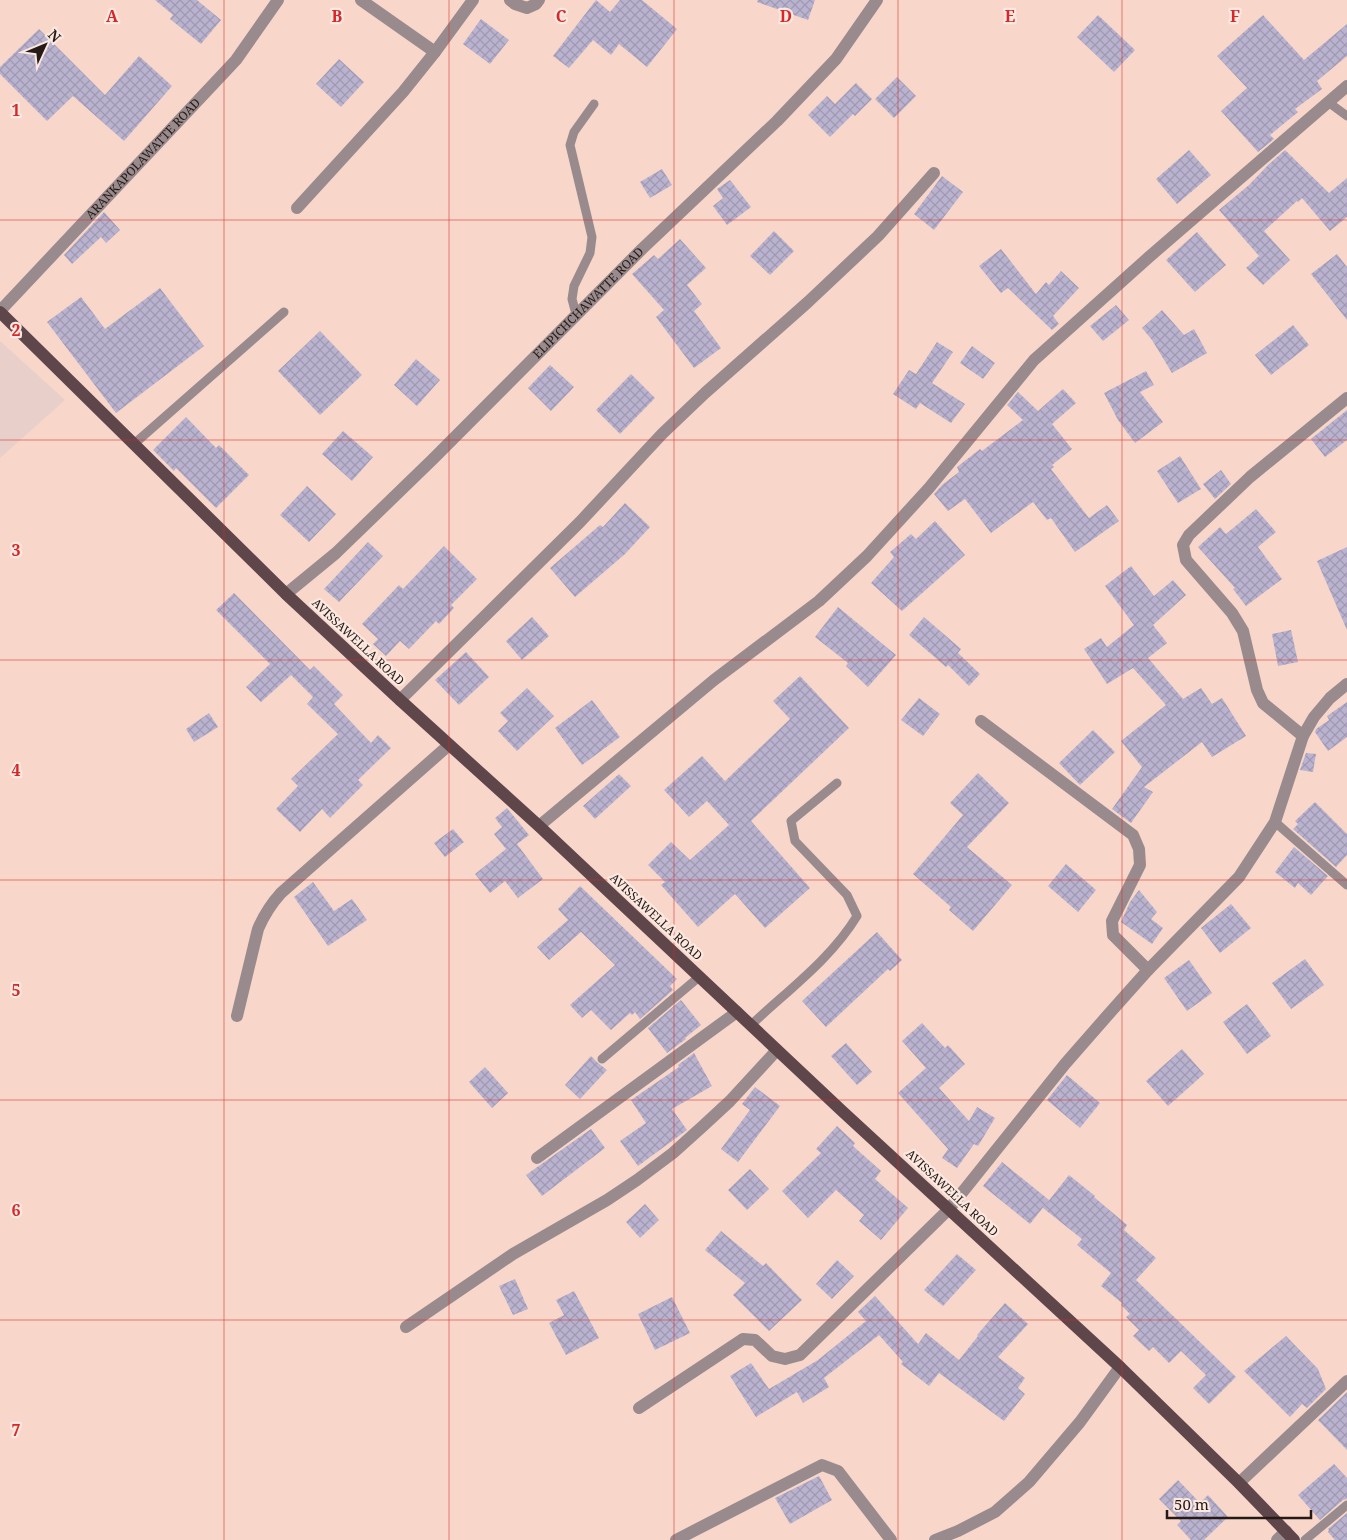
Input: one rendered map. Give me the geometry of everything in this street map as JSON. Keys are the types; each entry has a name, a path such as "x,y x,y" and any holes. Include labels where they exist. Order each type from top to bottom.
{"main road":[{"name":"AVISSAWELLA ROAD","path":"0,312 286,594 539,826 777,1050 1120,1367 1239,1483 1286,1537"}],"street":[{"name":"ARANKAPOLAWATTE ROAD","path":"0,312 236,60 278,0"},
{"path":"361,0 435,52"},
{"path":"297,208 403,92 473,0"},
{"path":"510,0 527,8 536,4 539,0"},
{"name":"ELIPICHCHAWATTE ROAD","path":"286,594 336,553 433,459 642,248 777,121 836,59 877,0"},
{"path":"539,826 714,680 818,601 867,556 929,488 1034,360 1156,251 1347,86"},
{"path":"400,700 580,522 662,434 878,236 934,173"},
{"path":"1303,736 1264,703 1257,690 1243,631 1232,613 1186,560 1183,545 1189,535 1250,477 1347,398"},
{"path":"639,1408 743,1339 755,1340 772,1356 785,1358 800,1355 949,1209 1065,1064 1148,970 1239,877 1275,822 1303,736 1324,704 1347,684"},
{"path":"980,721 1133,835 1139,849 1140,865 1112,921 1113,934 1148,970"},
{"path":"237,1016 258,929 263,916 272,903 449,744"},
{"path":"537,1158 737,1012"},
{"path":"406,1328 513,1254 607,1200 637,1180 673,1153 730,1101 777,1050"},
{"path":"935,1540 958,1531 995,1512 1030,1482 1080,1422 1120,1367"},
{"path":"1239,1483 1347,1381"},
{"path":"676,1540 822,1465 838,1471 891,1540"}],"lane":[{"path":"1328,102 1347,116"},
{"path":"576,314 572,298 574,286 590,253 592,237 570,145 574,132 594,104"},
{"path":"134,444 284,312"},
{"path":"751,1025 817,964 849,928 857,916 847,895 795,841 791,822 837,783"},
{"path":"1275,822 1347,885"},
{"path":"602,1059 699,977"},
{"path":"1305,1540 1347,1505"}],"shaded area":[{"path":"0,341 65,400 0,458"}],"building":[{"path":"155,0 197,0 221,20 201,44 170,19 173,15"},
{"path":"596,0 610,12 620,0 642,0 677,29 647,67 619,44 611,55 593,40 569,68 553,56"},
{"path":"758,0 815,0 808,20 757,2"},
{"path":"1098,15 1135,50 1114,72 1077,37"},
{"path":"1263,15 1304,60 1347,24 1347,56 1317,81 1322,89 1295,109 1298,112 1270,135 1274,139 1258,152 1221,111 1247,88 1217,56"},
{"path":"481,19 509,40 490,64 463,44"},
{"path":"39,29 105,95 139,56 172,86 124,141 73,96 47,121 0,74 0,67"},
{"path":"339,59 364,82 341,107 316,84"},
{"path":"897,77 916,96 894,118 875,99"},
{"path":"856,83 872,99 855,116 853,114 830,137 808,115 827,96 835,104"},
{"path":"1189,150 1211,175 1177,204 1156,179"},
{"path":"1285,150 1329,193 1347,178 1347,217 1330,231 1302,198 1297,201 1264,231 1290,260 1263,285 1246,268 1259,256 1219,210 1249,185"},
{"path":"662,169 672,185 650,198 640,182"},
{"path":"942,176 963,192 934,230 914,214"},
{"path":"730,180 751,207 727,225 713,206 723,198 717,189"},
{"path":"104,212 120,230 106,243 101,237 72,264 64,255"},
{"path":"774,231 794,251 770,275 750,256"},
{"path":"1197,232 1226,265 1195,292 1166,260"},
{"path":"680,239 706,268 687,285 702,304 694,311 721,348 694,368 656,317 664,310 632,274 654,255 658,259"},
{"path":"1001,249 1036,294 1046,282 1049,285 1061,271 1079,288 1053,316 1059,324 1052,330 1008,288 1001,293 979,266"},
{"path":"1337,254 1347,267 1347,320 1311,274"},
{"path":"160,288 204,346 116,413 47,322 81,297 105,329"},
{"path":"1116,305 1129,320 1103,341 1090,326"},
{"path":"1162,310 1184,335 1194,329 1207,353 1172,373 1152,340 1142,328"},
{"path":"1293,325 1309,345 1271,375 1255,355"},
{"path":"320,331 362,375 320,415 278,371"},
{"path":"937,342 953,352 932,383 965,404 951,423 920,403 916,409 893,394 909,370 916,374"},
{"path":"972,346 995,363 983,379 960,363"},
{"path":"416,359 440,380 417,406 394,385"},
{"path":"550,365 574,387 551,411 528,388"},
{"path":"1146,371 1154,385 1140,392 1163,422 1135,443 1118,420 1104,393"},
{"path":"631,374 655,398 620,434 596,410"},
{"path":"1063,389 1076,403 1052,424 1072,449 1052,465 1054,467 1051,469 1089,518 1107,505 1119,521 1075,552 1051,518 1047,520 1033,502 991,533 965,499 948,511 934,494 959,472 957,467 1023,420 1007,405 1018,392 1038,411"},
{"path":"1347,410 1347,440 1325,457 1311,439"},
{"path":"186,417 216,448 219,445 249,475 216,508 176,468 174,471 153,450"},
{"path":"343,431 373,457 352,481 322,454"},
{"path":"1180,456 1201,489 1178,503 1157,471"},
{"path":"1221,470 1231,484 1215,499 1203,484"},
{"path":"307,486 336,514 309,542 280,515"},
{"path":"625,503 650,527 625,554 575,597 550,568 600,525 603,527"},
{"path":"1256,509 1276,532 1258,547 1282,579 1246,606 1233,589 1235,588 1198,547 1220,527 1226,534"},
{"path":"935,521 965,555 902,611 871,583 894,557 890,552 911,534 916,539"},
{"path":"368,542 383,556 339,602 324,589"},
{"path":"444,546 477,579 451,605 454,608 439,624 436,621 409,649 400,641 386,656 373,644 378,639 362,624 399,585 403,589"},
{"path":"1347,547 1347,630 1317,561"},
{"path":"1131,566 1154,596 1173,580 1186,595 1153,625 1167,643 1148,658 1183,699 1201,688 1212,704 1222,698 1246,736 1212,757 1202,742 1144,787 1153,792 1131,823 1112,809 1142,767 1121,741 1166,705 1133,668 1107,684 1084,649 1101,638 1107,647 1134,625 1105,586"},
{"path":"234,593 310,670 314,666 343,695 334,704 371,743 378,735 391,748 358,780 363,785 330,818 322,809 300,832 276,809 298,786 291,779 338,734 307,704 313,697 291,675 261,702 246,687 270,664 216,610"},
{"path":"838,607 896,655 868,687 846,666 848,663 815,637"},
{"path":"532,617 549,636 522,660 506,641"},
{"path":"924,617 961,649 958,653 980,674 969,686 948,665 946,667 909,635"},
{"path":"1291,630 1298,662 1278,666 1272,634"},
{"path":"466,652 489,677 459,705 435,680"},
{"path":"800,676 849,728 751,821 810,888 765,928 735,894 698,927 661,885 665,882 648,865 671,842 690,860 729,825 707,801 689,817 664,790 702,756 725,781 790,719 773,701"},
{"path":"527,688 554,716 517,751 498,731 508,721 500,713"},
{"path":"919,698 940,714 923,736 901,720"},
{"path":"592,700 620,737 582,765 555,728"},
{"path":"1347,702 1347,737 1328,751 1315,732 1316,729 1329,720 1327,716"},
{"path":"209,713 218,727 194,742 186,729"},
{"path":"1093,730 1115,752 1080,785 1059,763"},
{"path":"1306,753 1316,754 1313,772 1300,770"},
{"path":"978,773 1009,803 967,847 1012,885 973,931 949,910 951,907 913,874 963,815 950,803"},
{"path":"619,774 631,786 595,819 583,806"},
{"path":"1315,802 1347,834 1347,855 1336,867 1293,829 1298,824 1295,821"},
{"path":"507,808 529,835 517,844 543,879 518,898 505,881 490,893 475,874 506,849 494,834 502,827 495,818"},
{"path":"453,829 464,842 445,857 434,843"},
{"path":"1294,847 1328,876 1311,895 1298,883 1295,888 1275,872"},
{"path":"1066,864 1096,890 1078,912 1048,886"},
{"path":"313,882 334,911 352,899 367,920 328,946 294,897"},
{"path":"580,886 677,979 670,986 673,990 640,1019 635,1012 632,1015 630,1013 611,1030 591,1010 582,1018 570,1005 615,965 581,932 549,960 537,947 568,920 558,909"},
{"path":"1139,890 1157,912 1151,919 1163,928 1152,944 1121,922 1130,902"},
{"path":"1231,904 1251,928 1220,953 1201,928"},
{"path":"877,932 902,960 890,971 888,969 826,1027 802,1001"},
{"path":"1305,959 1324,985 1291,1009 1272,983"},
{"path":"1189,960 1212,993 1187,1011 1164,978"},
{"path":"681,1000 701,1025 667,1053 648,1028"},
{"path":"1247,1004 1271,1036 1247,1054 1223,1022"},
{"path":"922,1023 945,1048 948,1045 965,1064 939,1088 969,1121 977,1107 995,1118 978,1146 974,1144 957,1168 942,1158 948,1149 898,1093 926,1068 902,1041"},
{"path":"846,1043 872,1072 857,1085 831,1056"},
{"path":"1182,1049 1204,1074 1168,1106 1146,1081"},
{"path":"694,1053 712,1086 672,1109 687,1130 638,1166 620,1141 646,1123 631,1100 679,1067 678,1065"},
{"path":"591,1056 607,1070 580,1099 565,1085"},
{"path":"485,1067 508,1093 492,1108 469,1082"},
{"path":"1067,1075 1100,1103 1080,1128 1047,1100"},
{"path":"755,1087 780,1106 738,1162 721,1149 750,1110 742,1104"},
{"path":"837,1126 855,1143 853,1146 881,1171 875,1179 908,1208 881,1240 859,1221 864,1215 836,1190 808,1218 782,1191 821,1153 816,1149"},
{"path":"591,1129 605,1148 542,1196 526,1175"},
{"path":"1002,1162 1049,1200 1030,1224 983,1186"},
{"path":"750,1169 769,1189 747,1210 728,1190"},
{"path":"1069,1175 1127,1225 1124,1230 1156,1258 1136,1280 1236,1377 1209,1404 1193,1388 1206,1375 1181,1351 1169,1363 1153,1347 1149,1351 1133,1336 1139,1330 1126,1317 1130,1314 1121,1305 1122,1303 1101,1286 1111,1273 1077,1245 1082,1239 1043,1208"},
{"path":"645,1204 659,1220 640,1238 626,1222"},
{"path":"721,1231 763,1266 766,1263 802,1300 769,1331 733,1295 745,1283 705,1250"},
{"path":"957,1254 976,1270 943,1306 924,1290"},
{"path":"837,1260 854,1276 832,1299 816,1284"},
{"path":"515,1279 528,1309 513,1315 499,1286"},
{"path":"574,1291 599,1338 566,1355 549,1323 564,1315 556,1300"},
{"path":"875,1296 918,1344 926,1333 959,1360 977,1335 1005,1303 1028,1324 998,1357 1025,1378 1018,1388 1025,1394 1004,1421 939,1373 929,1386 901,1364 903,1362 879,1335 824,1378 829,1387 803,1403 797,1392 756,1417 730,1376 751,1363 769,1389 818,1360 866,1321 858,1312"},
{"path":"672,1297 690,1333 655,1350 638,1314"},
{"path":"1286,1336 1318,1369 1326,1389 1307,1408 1302,1404 1290,1417 1244,1371"},
{"path":"1347,1392 1347,1450 1318,1420"},
{"path":"1334,1464 1347,1478 1347,1499 1343,1500 1320,1520 1298,1495"},
{"path":"819,1476 832,1500 790,1524 775,1498"},
{"path":"1178,1480 1200,1503 1208,1495 1228,1517 1204,1540 1191,1540 1177,1525 1181,1521 1159,1499"},
{"path":"1347,1513 1347,1540 1335,1540 1328,1532 1328,1529"}]}
